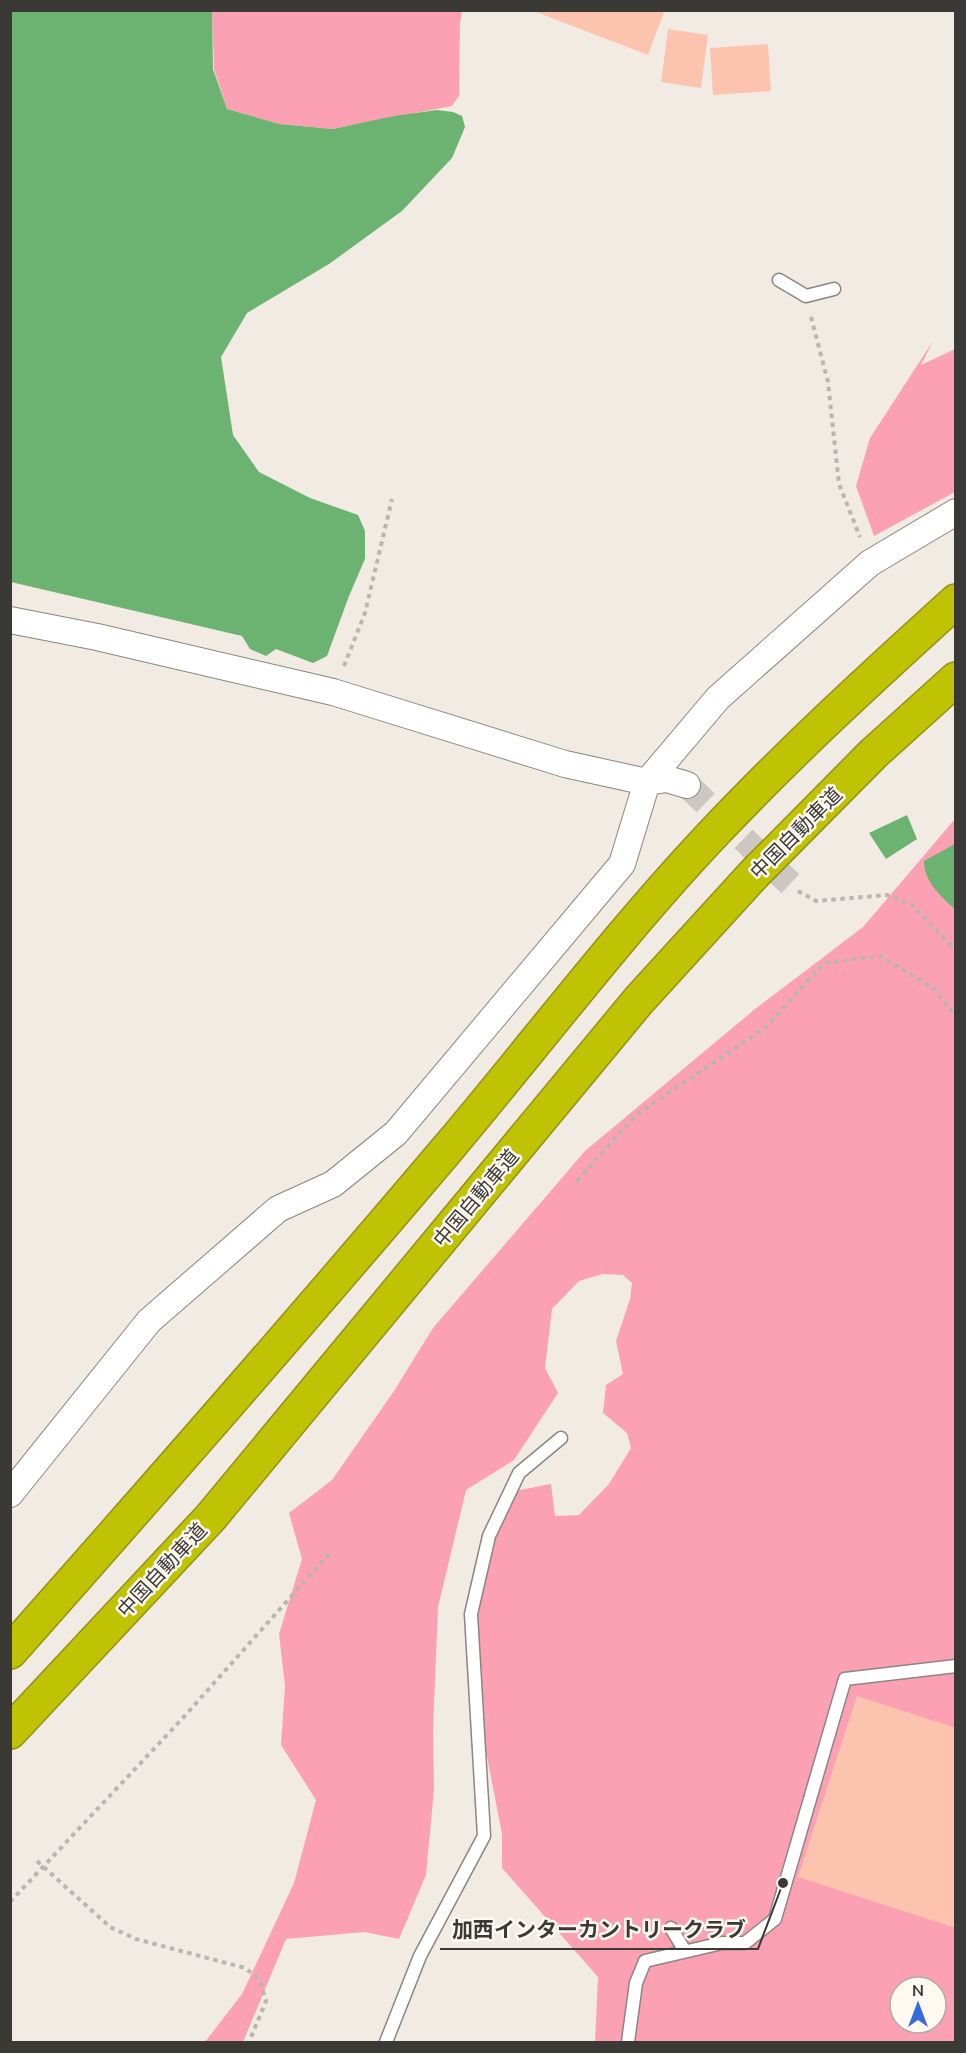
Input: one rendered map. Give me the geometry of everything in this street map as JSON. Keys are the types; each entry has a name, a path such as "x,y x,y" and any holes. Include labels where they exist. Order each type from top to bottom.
{"highway":[{"path":"10,1652 164,1479 443,1154 596,967 709,838 827,718 956,601"},
{"name":"中国自動車道","path":"10,1732 211,1518 646,992 763,865 874,753 956,679"}],"street":[{"path":"10,1494 149,1321 278,1209 333,1184 396,1133 622,864 647,782 718,698 870,563 956,512"},
{"path":"10,620 97,637 333,692 565,764 647,782 667,779 687,785"}],"lane":[{"path":"779,280 806,297 834,289"},
{"path":"386,2043 420,1956 484,1836 471,1614 489,1536 519,1473 561,1438"},
{"path":"628,2043 636,1983 645,1961 722,1943 745,1943 775,1919 845,1679 956,1666"},
{"path":"672,1929 685,1952"}],"path":[{"path":"806,297 828,382 839,484 870,563"},
{"path":"333,692 365,614 392,499"},
{"path":"798,891 816,901 887,895 912,905 956,951"},
{"path":"577,1181 636,1115 765,1028 824,963 880,956 933,988 956,1017"},
{"path":"10,1902 182,1719 329,1554"},
{"path":"37,1861 110,1927 136,1939 245,1968 259,1979 266,2001 249,2043"}],"shaded area":[{"path":"11,10 212,11 213,69 227,109 279,124 333,129 394,116 437,110 462,116 465,127 452,158 402,211 329,264 247,313 221,357 233,435 259,472 310,498 358,515 365,531 365,559 327,656 313,663 276,649 266,656 250,649 242,636 11,582"},
{"path":"212,11 462,11 459,96 452,106 333,129 279,124 227,109 214,69"},
{"path":"933,341 921,365 955,349 955,492 874,536 856,486 870,438"},
{"path":"907,815 917,839 886,859 869,833"},
{"path":"955,819 955,2042 595,2042 598,1977 502,1868 502,1834 474,1689 475,1577 504,1493 551,1484 555,1516 579,1515 609,1484 631,1448 627,1433 603,1413 606,1385 623,1374 616,1341 630,1299 632,1283 623,1275 603,1274 579,1281 552,1309 545,1368 558,1393 514,1460 466,1490 438,1607 433,1728 434,1789 426,1875 399,1939 364,1932 286,1939 243,2042 205,2042 242,1994 294,1883 316,1800 281,1745 285,1686 279,1634 302,1559 289,1513 332,1480 394,1391 433,1328 585,1151 755,1009 863,927"},
{"path":"955,844 955,909 930,882 924,861"}],"building":[{"path":"531,10 665,10 648,55"},
{"path":"668,29 708,35 701,88 661,82"},
{"path":"768,44 771,91 713,95 710,48"},
{"path":"857,1696 956,1728 956,1928 798,1877"}],"tunnel":[{"path":"687,785 798,891"}],"place":[{"name":"加西インターカントリークラブ","path":"783,1883"}]}
